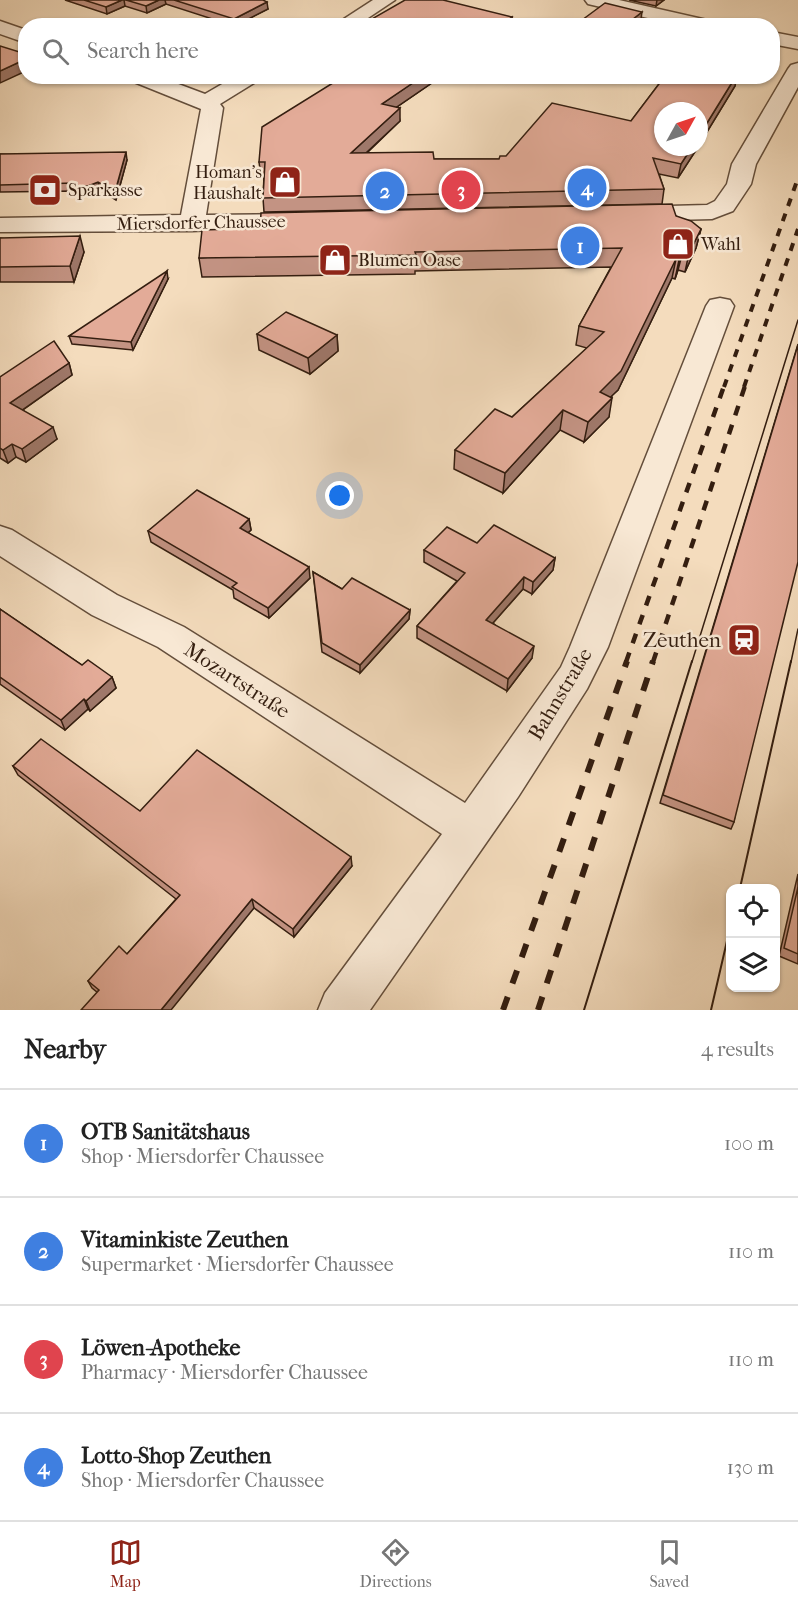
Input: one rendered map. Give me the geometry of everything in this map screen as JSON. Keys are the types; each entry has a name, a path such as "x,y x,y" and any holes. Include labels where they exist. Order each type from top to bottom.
{"street":[{"path":"356,18 386,0"},
{"path":"594,0 674,18"},
{"path":"0,27 18,34"},
{"path":"780,40 798,43"},
{"path":"610,214 712,212 724,206 739,184 744,164 798,69"},
{"path":"158,84 207,102 212,108 192,224"},
{"path":"207,102 238,84"},
{"name":"Miersdorfer Chaussee","path":"0,225 324,221"},
{"name":"Bahnstraße","path":"342,1010 470,830 574,678 589,647 720,306"},
{"name":"Mozartstraße","path":"0,539 75,587 171,638 470,830"}],"building":[{"path":"84,0 122,0 106,7"},
{"path":"126,0 159,0 146,6"},
{"path":"174,0 263,0 267,2 236,18"},
{"path":"405,0 443,0 512,17 511,18 374,18"},
{"path":"605,3 642,12 634,18 585,18"},
{"path":"0,46 18,52 18,63 0,71"},
{"path":"331,84 411,84 382,104 400,108 351,153 433,152 434,159 499,159 500,156 506,156 552,103 631,121 659,84 731,84 708,121 708,102 654,102 654,156 686,156 681,164 653,158 664,189 263,198 265,162 259,162 262,127"},
{"path":"126,152 115,192 98,182 88,186 77,186 74,183 0,185 0,154"},
{"path":"672,204 676,216 691,221 701,229 689,253 683,251 679,260 676,259 621,371 600,392 612,398 588,422 563,410 505,473 455,450 495,409 512,417 604,332 579,326 622,248 415,252 416,255 199,258 202,230 260,228 261,213"},
{"path":"80,236 70,266 0,267 0,238"},
{"path":"167,271 131,342 69,336"},
{"path":"286,312 337,335 308,358 257,334"},
{"path":"54,341 69,363 10,403 53,427 22,449 12,444 3,450 0,448 0,377"},
{"path":"798,345 798,562 734,822 663,795"},
{"path":"197,490 249,519 240,528 309,567 268,608 232,587 237,583 148,531"},
{"path":"494,525 555,558 533,582 524,577 486,620 534,646 508,679 417,626 465,573 424,550 447,527 477,543"},
{"path":"313,572 342,589 352,578 410,610 360,665 322,643"},
{"path":"0,609 82,665 88,660 112,677 61,720 0,677"},
{"path":"41,739 140,811 197,750 351,857 293,929 252,899 161,1010 81,1010 99,990 88,981 119,946 127,954 180,895 13,766"},
{"path":"798,887 798,954 784,948"}],"tram line":[{"path":"692,662 798,320"},
{"path":"791,662 798,629"},
{"path":"584,1010 692,661"},
{"path":"741,884 791,661"},
{"path":"711,1010 728,938"}],"railway":[{"path":"724,387 798,178"},
{"path":"744,387 798,229"},
{"path":"626,662 724,386"},
{"path":"653,662 745,386"},
{"path":"503,1010 627,661"},
{"path":"538,1010 653,661"}],"place":[{"name":"Homan's Haushalt","path":"285,182"},
{"name":"Lotto-Shop Zeuthen","path":"587,188"},
{"name":"Sparkasse","path":"45,190"},
{"name":"Löwen-Apotheke","path":"461,190"},
{"name":"Vitaminkiste Zeuthen","path":"385,191"},
{"name":"Wahl","path":"678,244"},
{"name":"OTB Sanitätshaus","path":"580,246"},
{"name":"Blumen Oase","path":"335,260"},
{"name":"Zeuthen","path":"744,640"}]}
